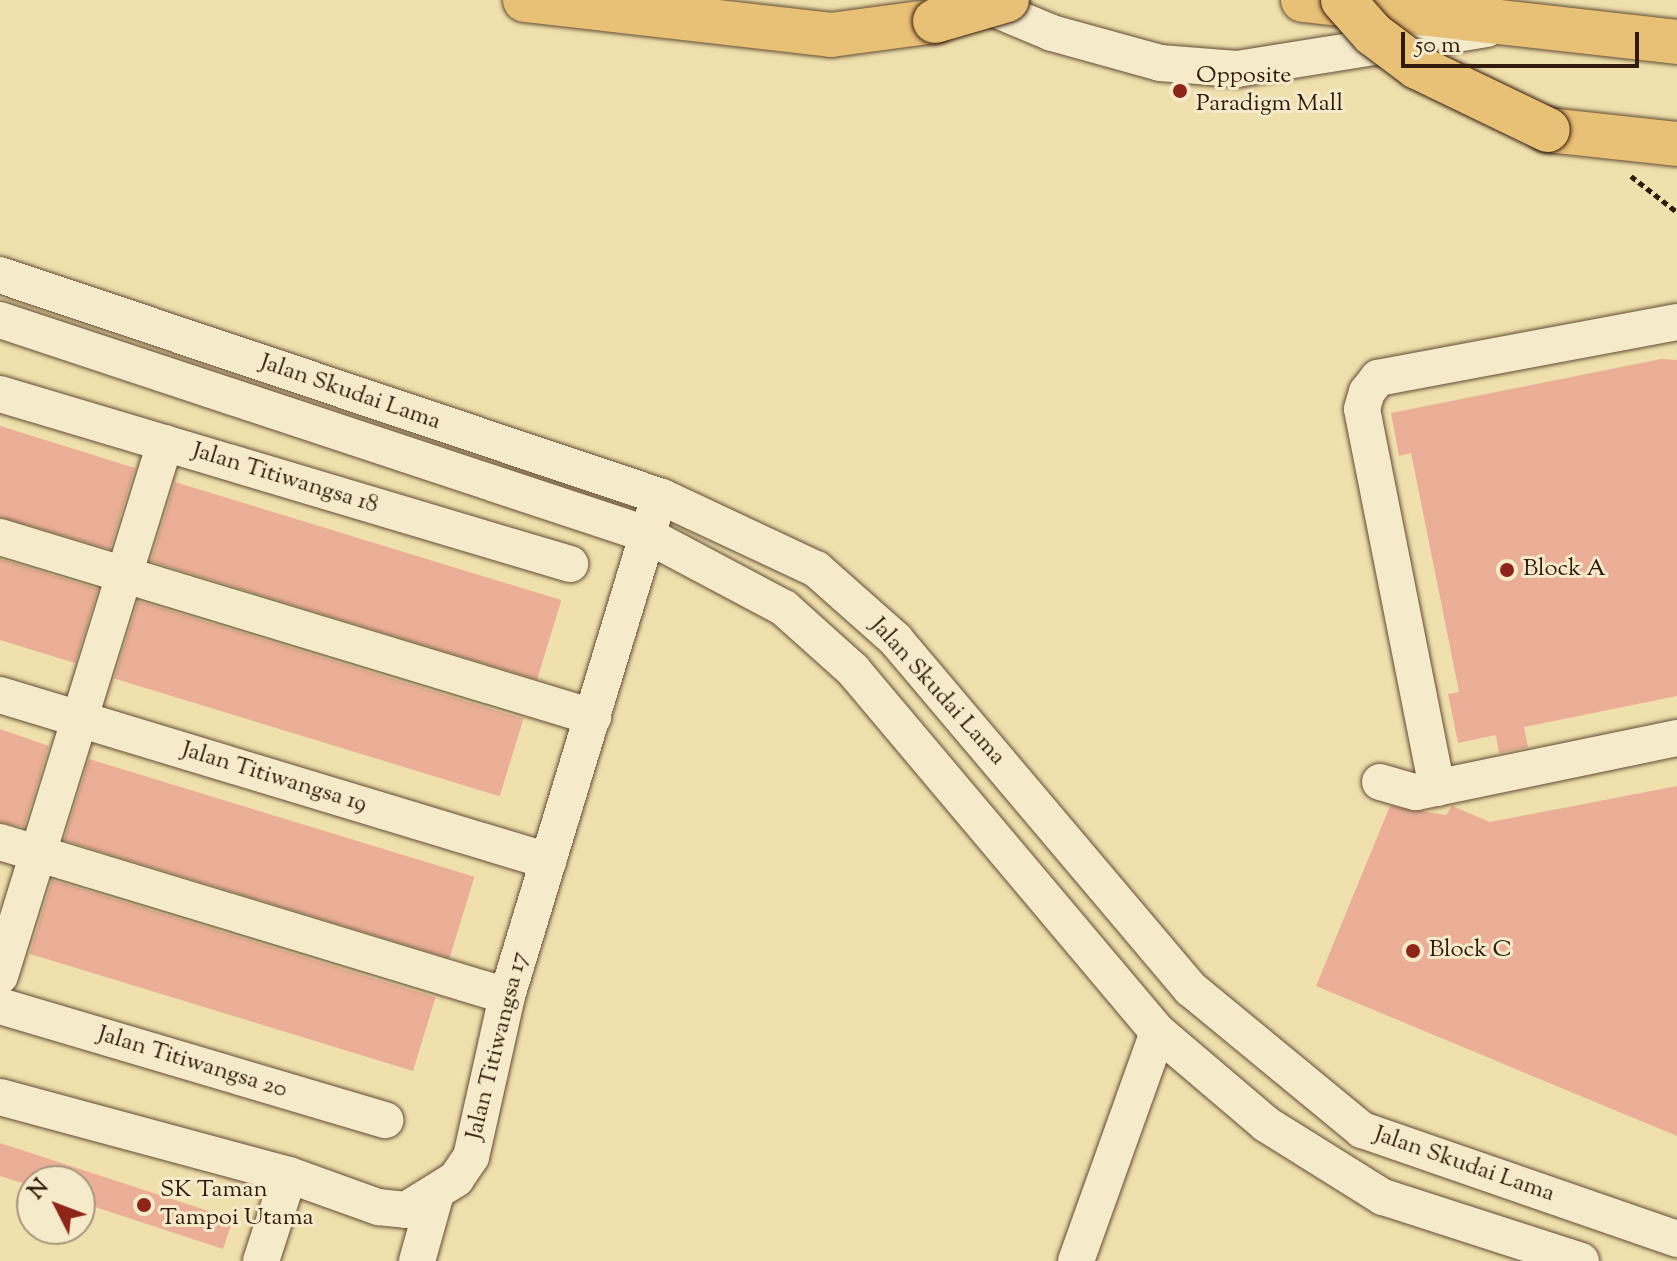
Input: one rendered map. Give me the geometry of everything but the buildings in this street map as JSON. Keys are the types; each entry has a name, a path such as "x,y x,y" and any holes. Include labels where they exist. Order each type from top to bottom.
{"highway":[{"path":"525,0 831,35 935,21 1007,0"},
{"path":"1303,0 1677,42"},
{"path":"1343,0 1417,67 1548,130 1677,144"}],"street":[{"path":"973,0 1052,33 1160,63 1237,69 1516,24"},
{"name":"Jalan Skudai Lama","path":"0,275 662,497 816,569 895,639 1191,989 1362,1130 1677,1239"},
{"name":"Jalan Skudai Lama","path":"0,320 643,533 784,608 853,670 1158,1032 1266,1124 1383,1197 1581,1261"},
{"path":"1437,788 1362,409 1367,392 1378,378 1677,322"},
{"name":"Jalan Titiwangsa 18","path":"0,394 570,564"},
{"path":"0,976 165,443"},
{"name":"Jalan Titiwangsa 17","path":"0,1097 289,1175 378,1207 406,1210 435,1197 471,1157 507,996 593,717 643,533 662,497"},
{"path":"0,537 593,717"},
{"name":"Jalan Titiwangsa 19","path":"0,695 548,861"},
{"path":"1380,782 1416,792 1677,738"},
{"path":"0,842 507,996"},
{"name":"Jalan Titiwangsa 20","path":"0,1006 385,1120"},
{"path":"1076,1261 1158,1032"},
{"path":"261,1261 289,1175"},
{"path":"417,1261 435,1197"}],"place":[{"name":"Opposite Paradigm Mall","path":"1180,91"},
{"name":"Block A","path":"1507,570"},
{"name":"Block C","path":"1413,951"},
{"name":"SK Taman Tampoi Utama","path":"144,1205"}]}
